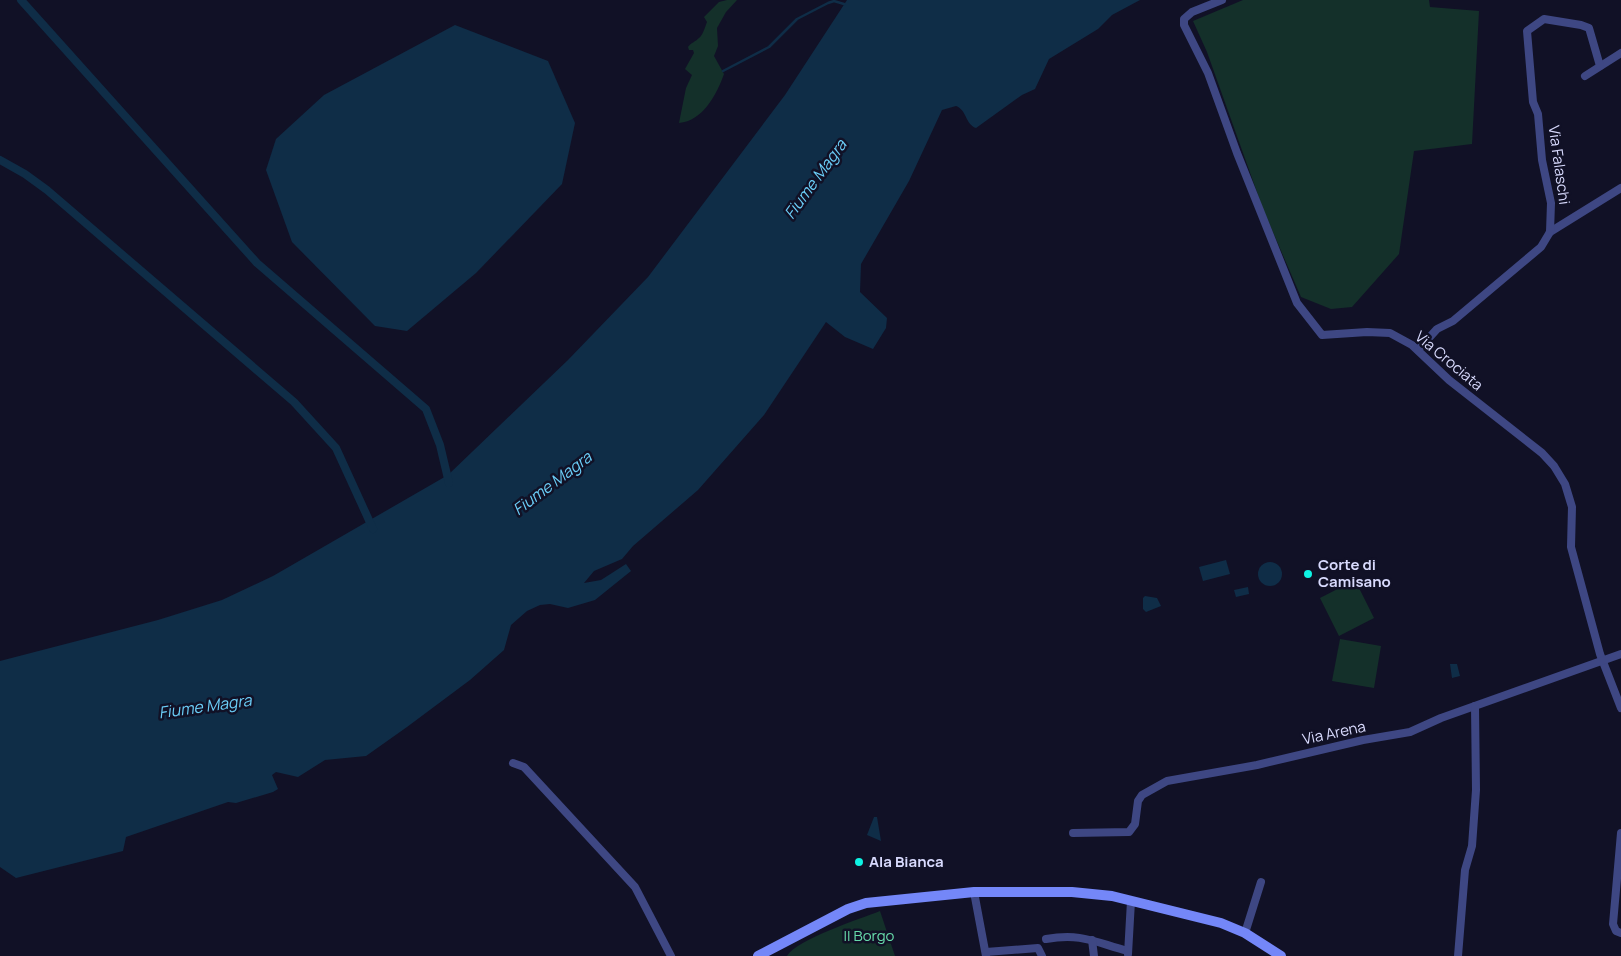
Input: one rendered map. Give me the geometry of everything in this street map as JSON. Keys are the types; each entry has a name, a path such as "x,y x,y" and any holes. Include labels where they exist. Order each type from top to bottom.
{"main road":[{"path":"758,956 814,925 857,906 884,900 974,892 1085,892 1131,901 1221,923 1245,933 1275,954"}],"street":[{"name":"Via Crociata","path":"1222,0 1192,12 1184,19 1184,25 1208,73 1237,153 1297,303 1322,335 1368,332 1390,333 1418,350 1449,380 1542,453 1554,466 1565,484 1572,507 1571,547 1602,661 1621,708"},
{"name":"Via Falaschi","path":"1550,232 1551,203 1542,160 1527,31 1544,19 1590,28 1600,66"},
{"path":"1585,76 1621,53"},
{"path":"1418,350 1437,329 1453,321 1541,247 1550,232 1621,188"},
{"name":"Via Arena","path":"1073,833 1128,832 1135,824 1138,801 1142,795 1167,780 1257,765 1363,740 1410,732 1441,718 1621,654"},
{"path":"1458,956 1464,870 1472,837 1476,790 1474,706"},
{"path":"513,763 524,767 635,887 671,956"},
{"path":"1621,833 1613,924 1616,930 1621,933"},
{"path":"1245,933 1260,882"},
{"path":"974,892 986,954 1038,948 1042,956"},
{"path":"1046,939 1068,936 1083,937 1128,953 1131,901"},
{"path":"1092,940 1094,956"}],"green space":[{"path":"737,0 726,12 717,28 718,46 714,56 724,74 721,82 713,98 702,112 688,121 679,123 686,88 692,75 685,69 694,53 688,47 703,33 707,22 704,17 719,2"},
{"path":"1243,0 1429,0 1430,7 1479,11 1472,144 1414,151 1399,254 1352,307 1331,309 1301,297 1263,209 1207,52 1193,21"},
{"path":"1355,580 1374,618 1339,636 1320,598"},
{"path":"1340,639 1381,646 1374,688 1332,681"},
{"name":"Il Borgo","path":"880,911 895,956 787,956 803,943 816,936"}],"water":[{"name":"Fiume Magra","path":"847,0 1140,0 1112,15 1098,29 1049,59 1035,89 1022,95 976,128 972,126 960,108 956,106 942,110 909,181 861,264 860,292 887,318 886,328 873,349 845,337 826,322 764,415 698,490 633,546 622,559 594,571 584,583 601,580 626,564 631,571 595,600 568,608 550,604 540,605 527,611 511,625 504,650 470,680 366,756 325,760 298,777 276,772 272,775 278,789 273,792 236,803 228,802 126,837 123,851 16,878 0,867 0,661 158,620 222,600 273,576 448,475 568,360 648,277 785,95"},
{"path":"455,25 548,61 575,123 562,184 476,273 407,331 375,326 292,242 266,170 276,139 324,95"},
{"path":"1226,560 1230,574 1203,581 1199,567"},
{"path":"1270,562 1278,566 1282,574 1278,582 1270,586 1262,582 1258,574 1262,566"},
{"path":"1248,587 1249,594 1236,597 1234,590"},
{"path":"1145,596 1157,598 1161,606 1146,612 1143,609 1143,598"},
{"path":"1450,664 1457,664 1460,676 1452,678"},
{"path":"874,817 877,817 881,841 867,835"}],"waterway":[{"path":"21,0 257,263 426,409 440,445 449,483"},
{"path":"723,71 769,47 797,19 834,1 844,4"},
{"path":"0,160 25,174 47,190 294,402 336,448 373,529"}],"place":[{"name":"Corte di Camisano","path":"1308,574"},
{"name":"Ala Bianca","path":"859,862"}]}
